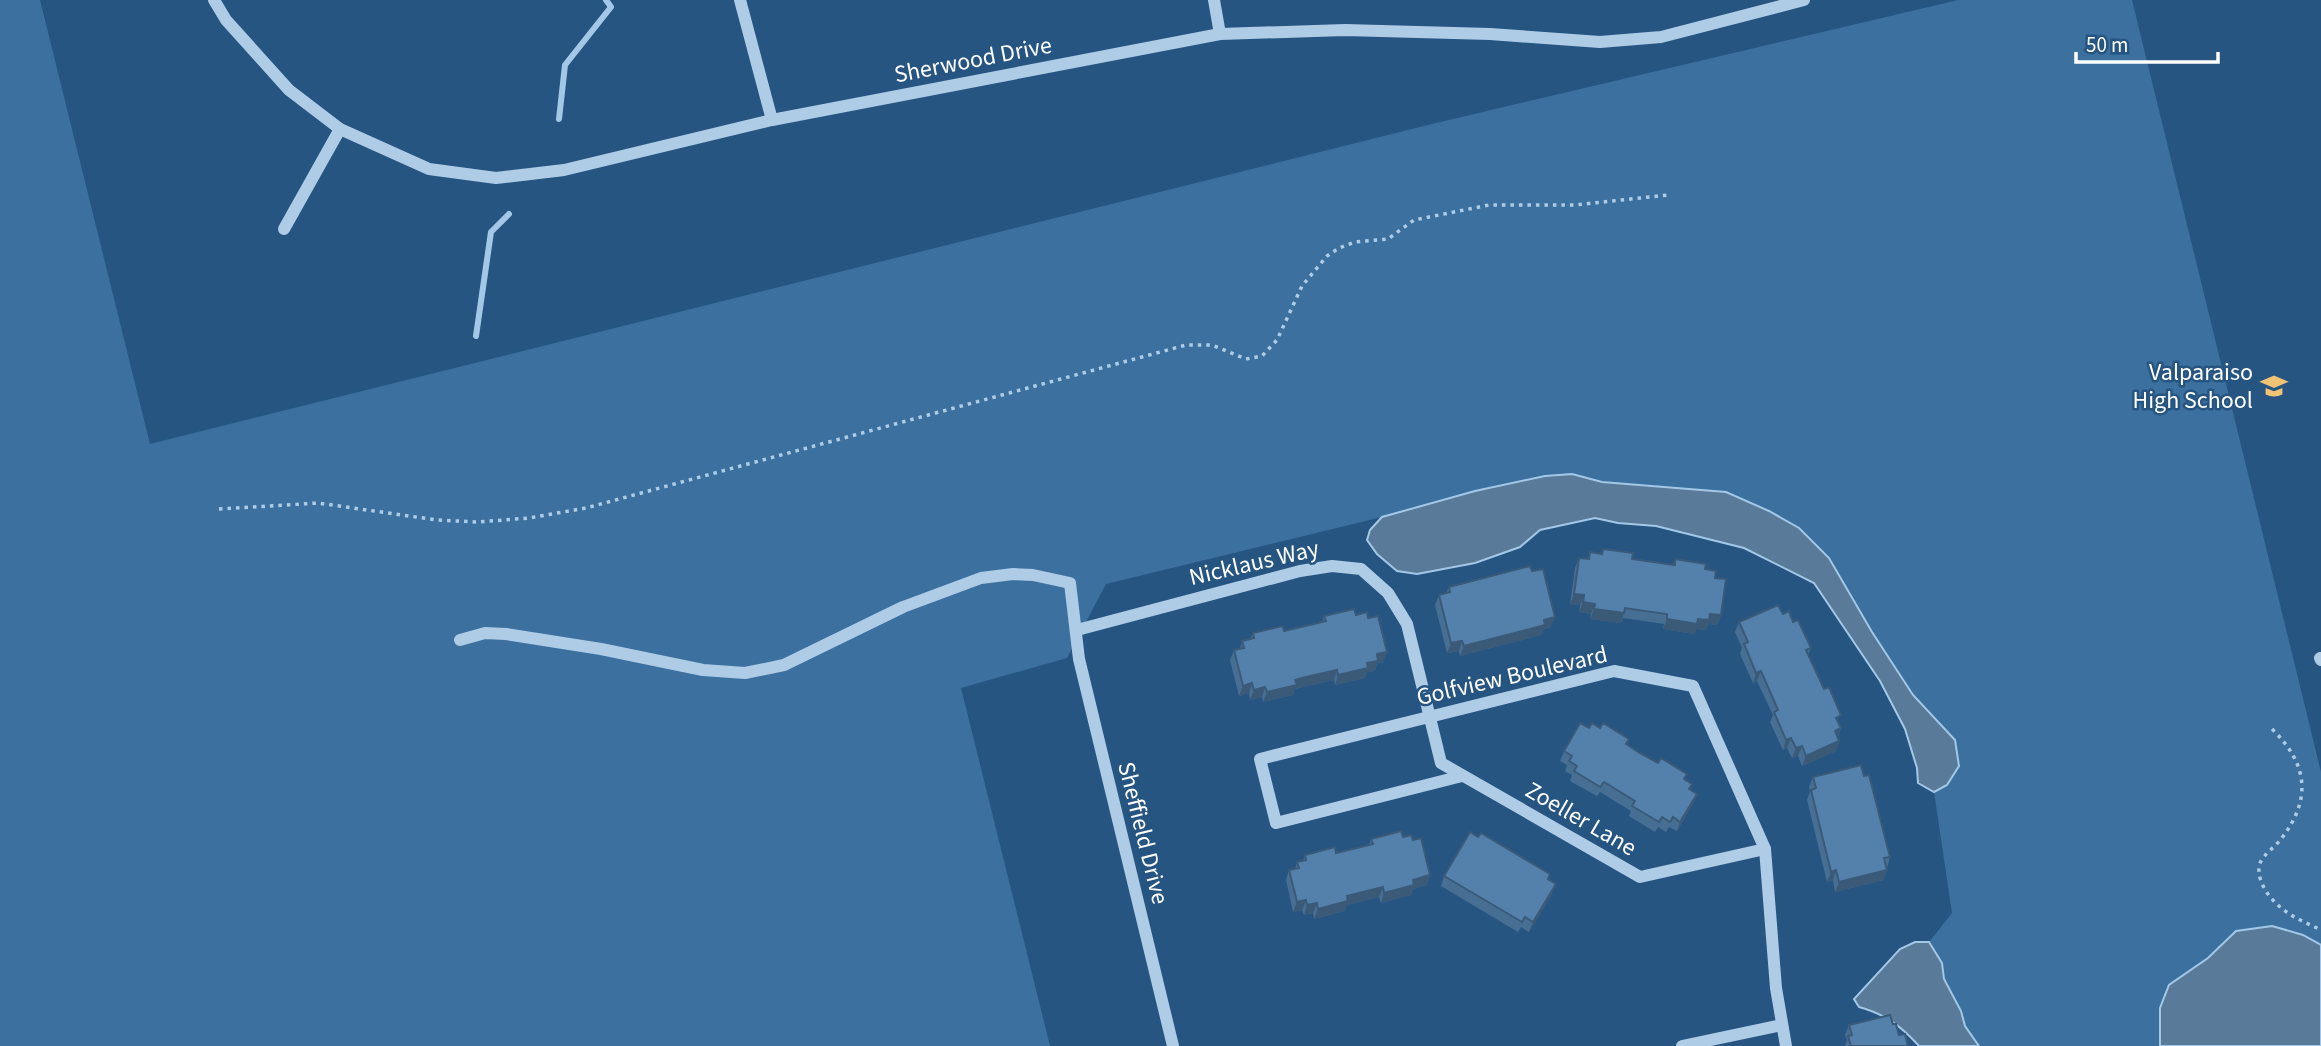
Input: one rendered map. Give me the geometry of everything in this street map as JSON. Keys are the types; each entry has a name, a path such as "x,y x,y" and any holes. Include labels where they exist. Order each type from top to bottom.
{"street":[{"name":"Sherwood Drive","path":"215,0 226,20 289,90 340,129 429,169 496,178 564,170 772,120 1220,34 1345,30 1490,34 1601,42 1661,37 1804,0"},
{"path":"740,0 772,120"},
{"path":"1214,0 1220,34"},
{"path":"284,229 340,129"},
{"name":"Nicklaus Way","path":"1077,630 1300,571 1332,566 1361,569 1388,593 1407,624 1429,716"},
{"name":"Sheffield Drive","path":"460,640 485,633 506,634 717,672 757,672 784,665 934,594 981,578 1013,573 1070,583 1079,659 1173,1046"},
{"name":"Golfview Boulevard","path":"1462,776 1276,822 1260,759 1614,671 1693,685 1765,849 1776,988 1786,1046"},
{"name":"Zoeller Lane","path":"1429,716 1441,763 1640,877 1765,849"},
{"path":"1682,1046 1782,1025"}],"path":[{"path":"219,509 318,503 437,520 478,522 529,518 586,508 1178,347 1212,345 1241,357 1256,358 1267,352 1277,341 1302,286 1327,256 1355,242 1388,239 1410,222 1421,218 1489,205 1575,205 1668,195"},
{"path":"2272,729 2290,748 2295,758 2302,791 2300,804 2288,829 2260,862 2260,876 2268,893 2279,906 2321,930"}],"shaded area":[{"path":"0,0 40,0 150,444 1432,124 1958,0 2132,0 2321,772 2321,1046 1979,1046 1965,1026 1961,1011 1944,979 1942,963 1929,942 1952,913 1934,792 1947,785 1955,740 1913,695 1829,558 1650,485 1602,482 1572,474 1475,491 1382,517 1106,584 1067,658 961,688 1050,1046 0,1046"},
{"path":"1572,474 1602,482 1726,492 1799,528 1829,558 1913,695 1955,740 1959,766 1947,785 1934,792 1918,783 1917,768 1905,729 1880,681 1814,583 1744,548 1656,526 1595,518 1540,530 1520,547 1475,563 1417,574 1397,571 1377,554 1367,540 1370,530 1382,517 1475,491 1545,476"},
{"path":"2272,926 2303,935 2321,945 2321,1046 2160,1046 2160,1008 2169,985 2208,958 2236,931"},
{"path":"1915,942 1929,942 1942,963 1944,979 1961,1011 1965,1026 1979,1046 1919,1046 1906,1032 1877,1013 1859,1007 1854,999 1900,949"}],"building":[{"path":"1603,549 1633,553 1632,559 1675,565 1675,559 1706,564 1705,569 1716,571 1715,578 1726,579 1721,615 1710,614 1709,620 1698,619 1697,624 1667,619 1667,614 1625,608 1624,613 1594,609 1595,604 1583,602 1584,595 1574,594 1579,558 1589,559 1590,552 1602,554"},
{"path":"1530,566 1532,571 1543,569 1555,617 1544,620 1545,625 1464,646 1462,641 1451,643 1439,595 1450,592 1449,587"},
{"path":"1778,605 1783,614 1789,611 1793,622 1798,620 1811,648 1806,650 1824,689 1829,687 1841,715 1836,718 1841,728 1835,731 1839,741 1806,756 1802,746 1796,748 1791,738 1786,740 1774,712 1778,710 1761,671 1756,673 1744,644 1748,642 1739,622"},
{"path":"1354,609 1356,615 1367,612 1368,618 1378,616 1387,652 1377,654 1378,661 1367,663 1368,668 1338,675 1337,670 1306,677 1295,680 1297,685 1267,692 1265,687 1254,690 1252,683 1243,686 1234,650 1244,648 1242,641 1254,638 1253,633 1283,626 1284,631 1326,621 1324,616"},
{"path":"1580,723 1589,728 1592,723 1600,728 1603,723 1629,739 1626,744 1638,752 1658,763 1661,758 1687,774 1684,779 1692,784 1689,789 1697,794 1680,822 1673,817 1670,822 1662,817 1659,822 1632,806 1635,801 1604,782 1600,787 1574,771 1577,766 1569,761 1572,756 1564,751"},
{"path":"1861,765 1864,776 1869,775 1890,857 1884,858 1887,870 1839,882 1836,870 1831,872 1811,790 1816,788 1813,777"},
{"path":"1401,831 1403,837 1411,835 1413,840 1421,838 1430,875 1413,880 1414,885 1384,893 1383,887 1347,896 1348,901 1318,909 1317,903 1307,905 1306,900 1297,902 1289,870 1299,868 1297,862 1306,860 1305,855 1335,847 1336,853 1373,844 1371,839"},
{"path":"1470,832 1478,837 1481,833 1550,874 1548,879 1556,884 1533,922 1525,917 1522,922 1444,876"},
{"path":"1890,1015 1899,1035 1905,1034 1908,1046 1851,1046 1849,1025"}],"waterway":[{"path":"559,119 565,65 611,7 606,0"},
{"path":"476,336 491,232 509,214"}],"place":[{"name":"Valparaiso High School","path":"2274,386"}]}
